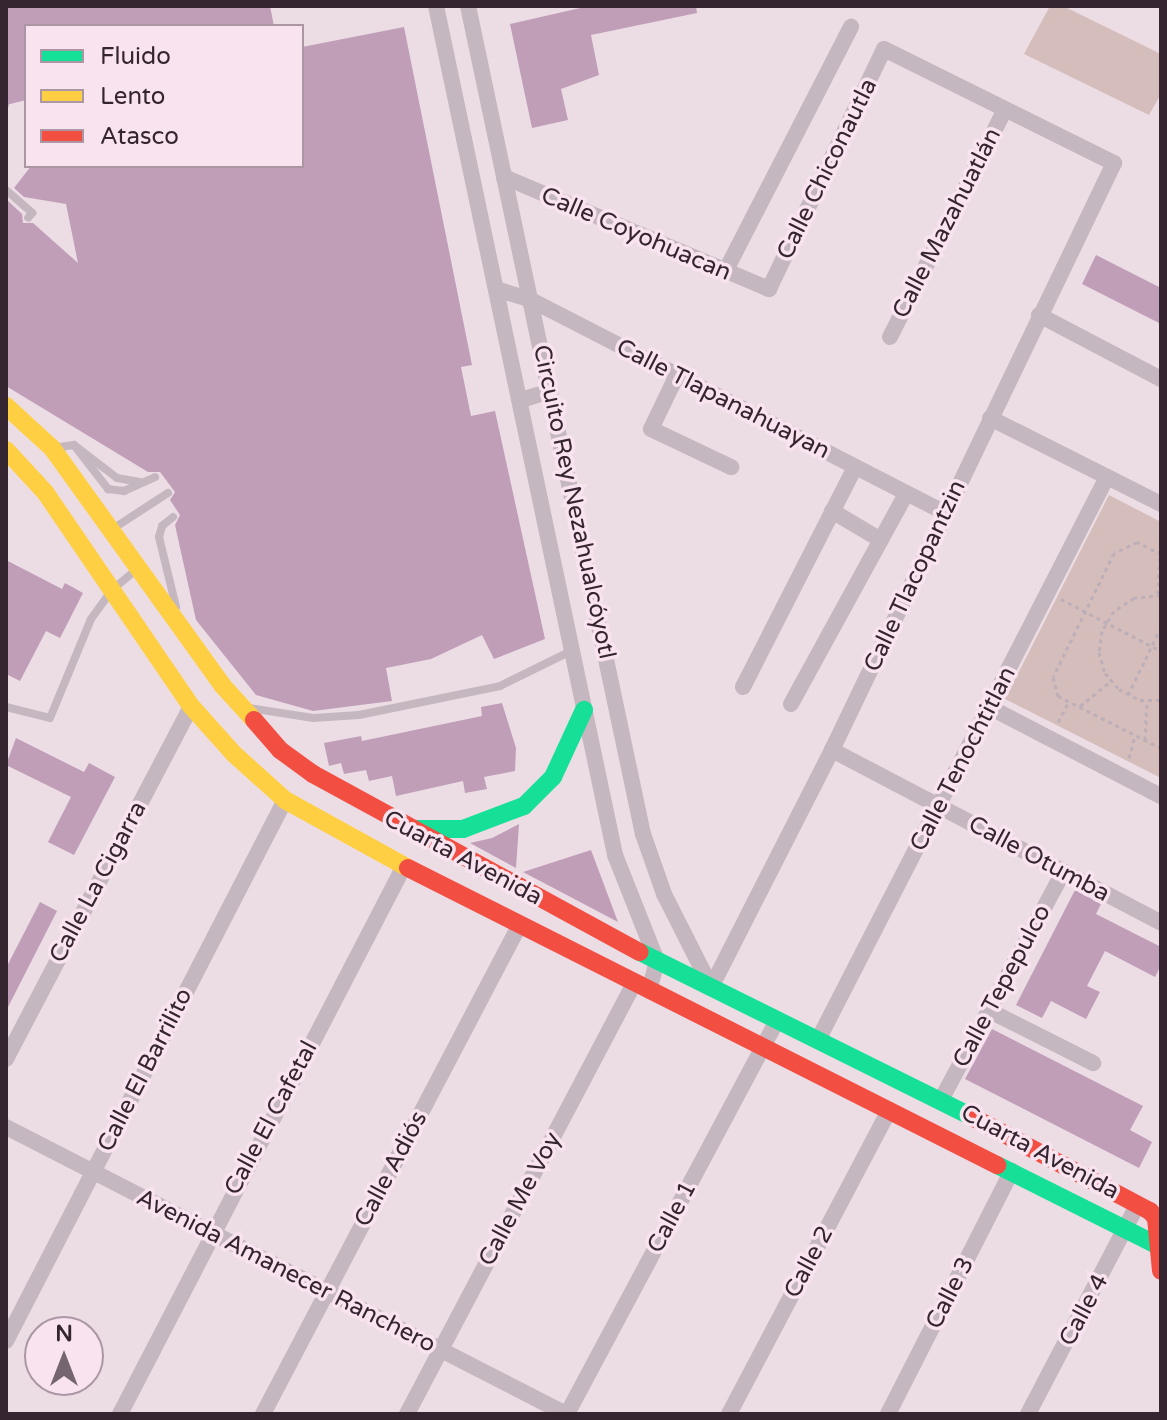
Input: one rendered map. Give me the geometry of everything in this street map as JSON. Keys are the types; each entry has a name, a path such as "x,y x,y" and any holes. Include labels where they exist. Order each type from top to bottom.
{"main road":[{"name":"Cuarta Avenida","path":"6,406 52,448 180,627 241,707 280,750 313,774 407,829 657,961 941,1100 1138,1204 1156,1218 1157,1245 762,1049 404,866 285,800 234,754 191,706 25,467 6,450"},
{"path":"25,467 52,448"},
{"path":"82,547 111,530"},
{"path":"407,829 463,829 524,806 553,777 584,710"},
{"path":"1157,1245 1161,1271"}],"street":[{"name":"Circuito Rey Nezahualcóyotl","path":"436,6 499,290 615,855 657,961"},
{"name":"Circuito Rey Nezahualcóyotl","path":"468,6 643,834 664,894 711,987"},
{"path":"725,272 851,27"},
{"name":"Calle Chiconautla","path":"769,289 884,49 1005,109"},
{"name":"Calle Tlacopantzin","path":"711,987 832,750 1114,163 1005,109"},
{"name":"Calle Mazahuatlán","path":"890,337 1005,109"},
{"name":"Calle Coyohuacan","path":"504,177 769,289"},
{"name":"Calle Tlapanahuayan","path":"499,290 531,300 945,513"},
{"path":"1039,315 1161,379"},
{"path":"677,375 651,429 731,467"},
{"path":"521,400 551,391"},
{"path":"990,418 1161,504"},
{"path":"743,687 855,467"},
{"name":"Calle Tenochtitlan","path":"818,1040 1107,477"},
{"path":"791,704 906,494"},
{"path":"832,511 881,540"},
{"name":"Calle La Cigarra","path":"6,1059 191,706"},
{"path":"989,707 1161,796"},
{"name":"Calle Otumba","path":"832,750 1161,923"},
{"name":"Calle El Barrilito","path":"6,1341 285,800"},
{"name":"Calle El Cafetal","path":"120,1414 211,1233 404,866"},
{"name":"Calle Tepepulco","path":"941,1100 1063,872"},
{"name":"Calle Adiós","path":"263,1414 520,924"},
{"path":"642,987 657,961"},
{"name":"Calle Me Voy","path":"407,1414 642,987"},
{"path":"988,1010 1093,1063"},
{"name":"Calle 1","path":"567,1414 777,1020"},
{"name":"Calle 2","path":"729,1414 889,1110"},
{"name":"Avenida Amanecer Ranchero","path":"6,1127 567,1414"},
{"name":"Calle 3","path":"888,1414 1012,1171"},
{"name":"Calle 4","path":"1028,1414 1128,1230 1138,1204"}],"lane":[{"path":"6,190 32,213 28,218"},
{"path":"74,445 108,489 124,491 155,477"},
{"path":"52,448 74,445 117,478 140,482"},
{"path":"111,530 168,493"},
{"path":"173,517 159,537 180,627"},
{"path":"6,707 50,718 91,619 112,590 138,568"},
{"path":"241,707 313,718 359,715 500,686 571,651"}],"path":[{"path":"1161,520 1160,595 1123,603 1106,623 1099,652 1111,681 1128,695 1147,701 1161,700"},
{"path":"1159,553 1137,542 1119,549 1053,677 1058,696 1161,748"},
{"path":"1048,592 1161,651"},
{"path":"1128,695 1161,627"},
{"path":"1080,707 1111,681"},
{"path":"1050,738 1069,701"},
{"path":"1145,740 1147,701"},
{"path":"1125,777 1135,735"}],"shaded area":[{"path":"1050,6 1063,6 1161,54 1161,94 1149,115 1024,54"},
{"path":"1109,495 1161,522 1161,778 1005,699"}],"building":[{"path":"6,6 270,6 274,24 24,24 24,100 6,105"},
{"path":"589,6 696,6 697,13 591,35 599,75 561,89 568,120 532,128 510,24"},
{"path":"404,27 472,365 461,367 471,416 495,411 545,639 494,659 482,635 431,659 386,668 392,701 313,711 256,695 196,620 175,525 180,515 170,500 175,492 160,472 148,472 6,386 6,199 22,214 23,223 33,223 78,263 66,204 24,197 14,188 29,168 304,168 304,47"},
{"path":"1096,255 1161,288 1161,324 1082,284"},
{"path":"6,560 62,589 65,583 83,593 60,638 46,631 20,681 6,674"},
{"path":"502,703 516,748 515,771 484,777 487,789 465,793 463,781 396,796 392,776 369,781 366,770 344,774 341,763 329,766 324,743 361,736 362,741 482,716 481,707"},
{"path":"16,738 84,772 89,763 115,777 74,855 48,842 71,797 6,765"},
{"path":"519,824 516,868 470,843 492,838"},
{"path":"591,850 618,922 523,872"},
{"path":"1075,890 1101,904 1096,914 1161,947 1161,965 1155,977 1105,951 1087,986 1100,992 1086,1019 1051,1001 1042,1018 1016,1005"},
{"path":"40,902 57,911 6,1011 6,968"},
{"path":"992,1029 1143,1106 1130,1130 1152,1142 1139,1168 965,1079"}],"traffic: fast":[{"path":"413,829 463,829 524,806 553,777 584,710"},
{"path":"640,952 974,1118"},
{"path":"997,1165 1157,1245"}],"traffic: slow":[{"path":"6,406 52,448 222,685 254,720"},
{"path":"6,450 45,492 191,706 234,754 285,800 408,868"}],"traffic: jam":[{"path":"254,720 280,750 313,774 640,952"},
{"path":"408,868 997,1165"},
{"path":"974,1118 1150,1211 1156,1218 1161,1271"}]}
